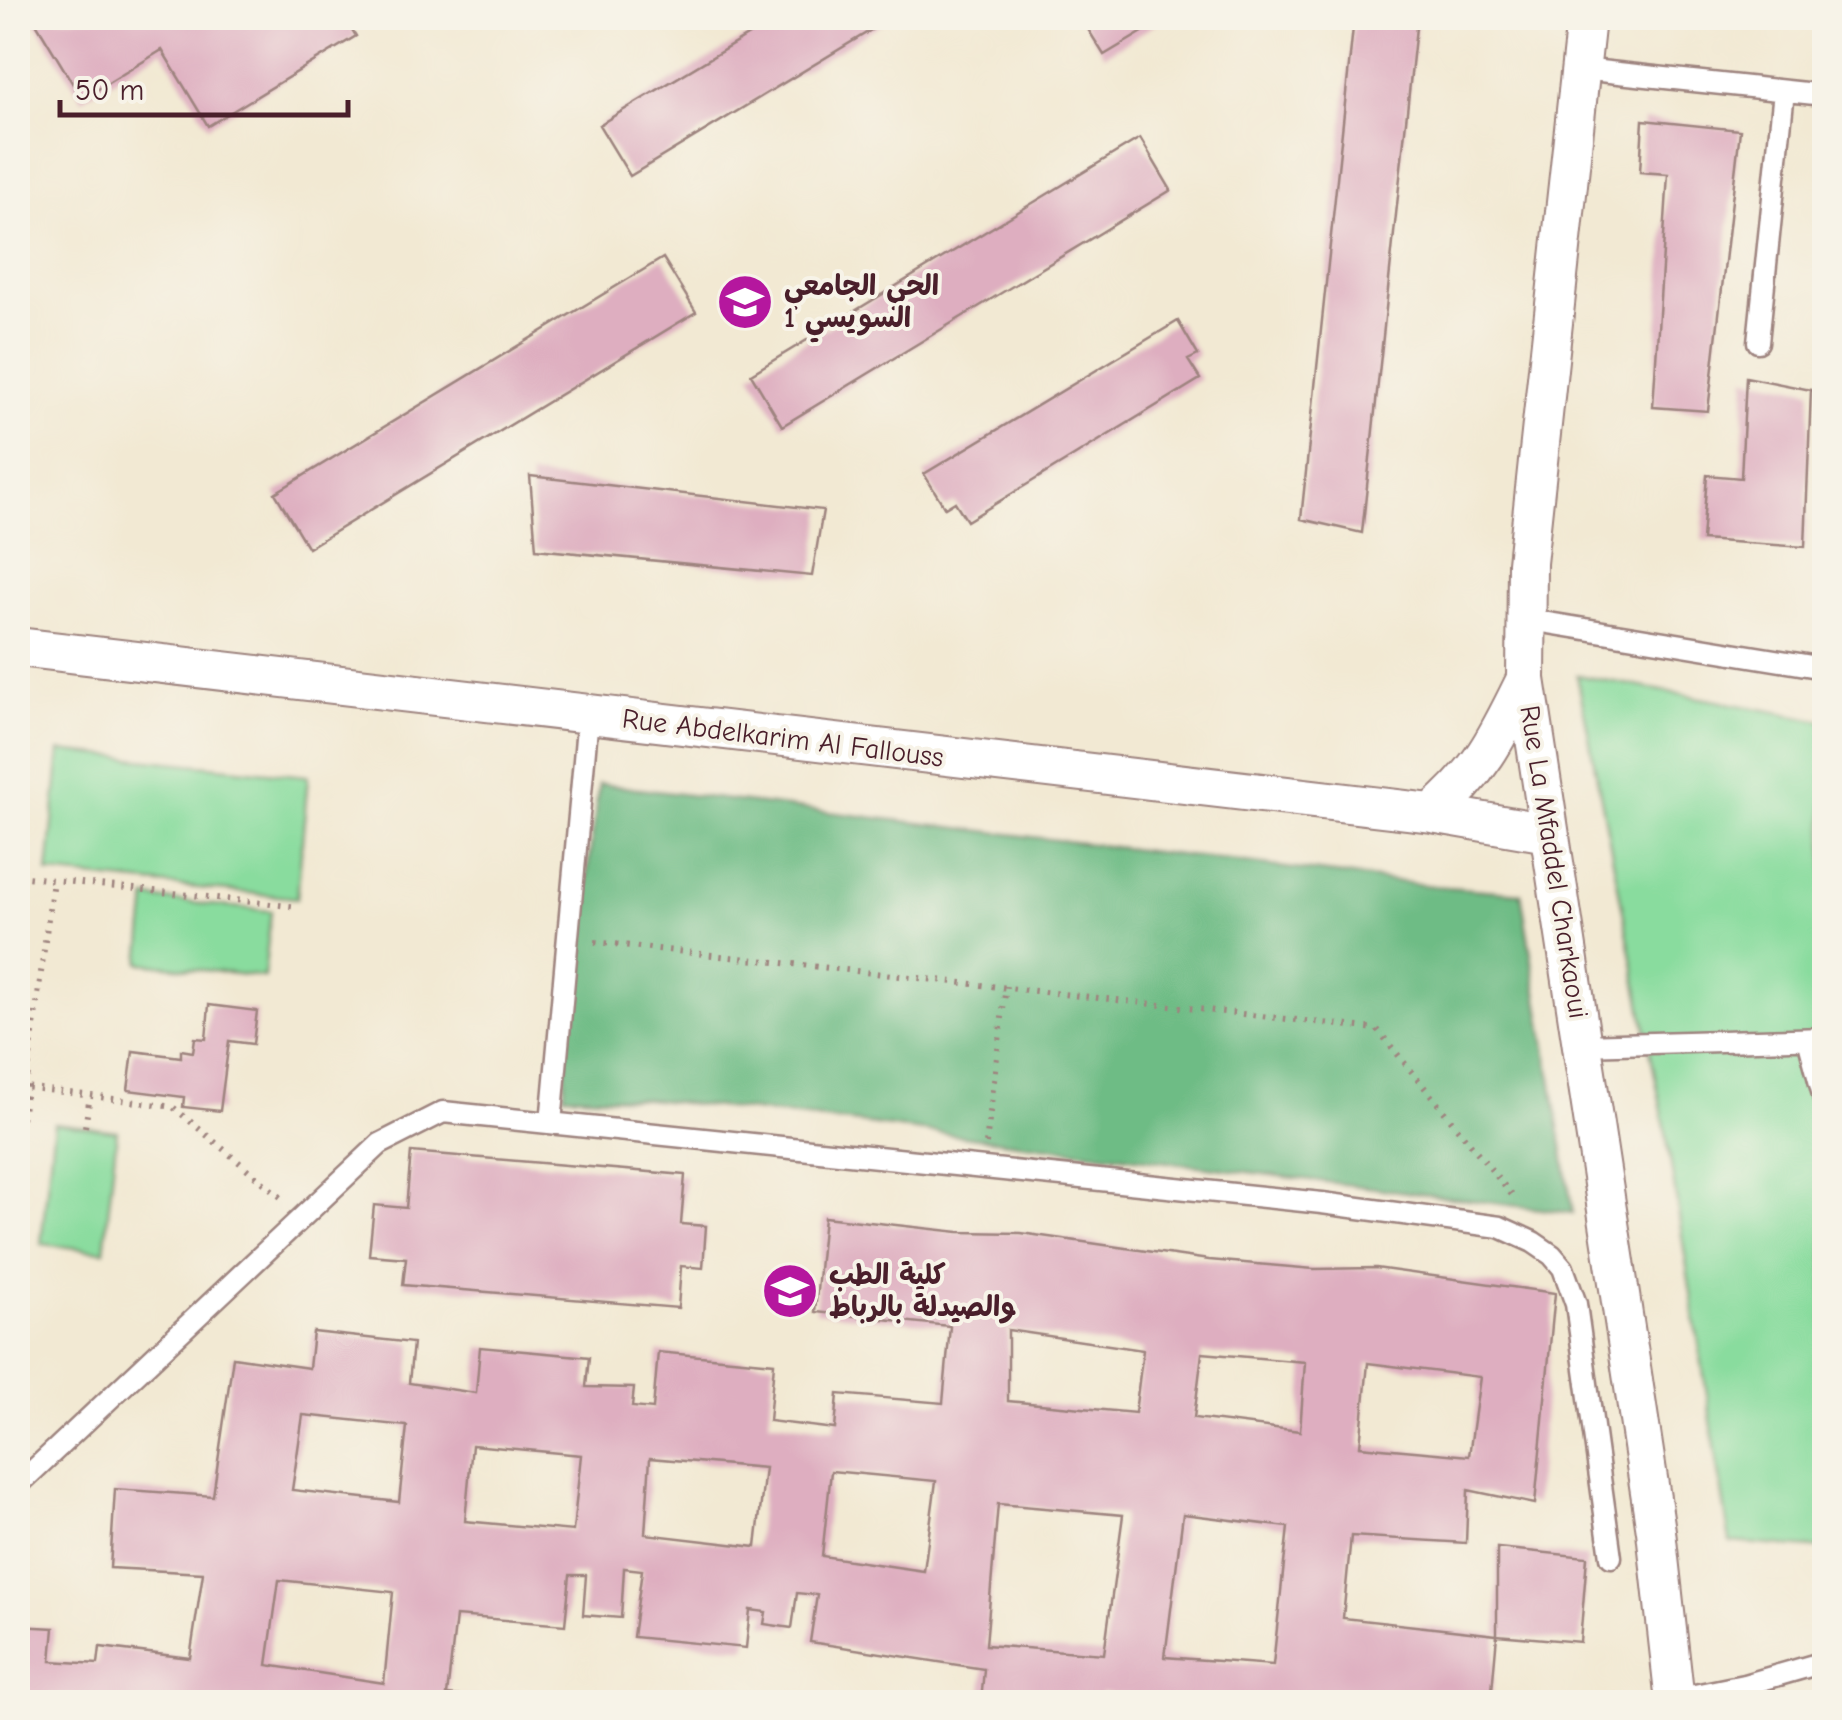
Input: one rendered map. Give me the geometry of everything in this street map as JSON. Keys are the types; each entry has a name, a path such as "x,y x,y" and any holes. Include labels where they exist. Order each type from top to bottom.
{"street":[{"name":"Rue La Mfaddel Charkaoui","path":"1586,18 1527,562 1526,679 1656,1531 1675,1701"},
{"name":"Rue Abdelkarim Al Fallouss","path":"18,647 1432,814 1548,833"},
{"path":"1432,814 1462,789 1486,758 1526,679"}],"lane":[{"path":"1581,68 1824,95"},
{"path":"1758,342 1784,91"},
{"path":"1524,620 1824,668"},
{"path":"551,1122 588,716"},
{"path":"1583,1045 1816,1038 1824,1099"},
{"path":"18,1485 380,1144 443,1112 1322,1203 1500,1227 1552,1254 1563,1268 1576,1304 1611,1557"},
{"path":"1675,1701 1824,1662"}],"path":[{"path":"18,876 298,907"},
{"path":"18,1150 22,1086 53,880"},
{"path":"594,942 1377,1028 1519,1204"},
{"path":"986,1144 1006,986"},
{"path":"22,1086 172,1106 302,1217"},
{"path":"85,1127 90,1096"}],"green space":[{"path":"1577,675 1824,721 1824,1549 1730,1542 1665,1127"},
{"path":"60,751 308,776 297,898 48,873"},
{"path":"599,784 1434,886 1521,893 1573,1213 859,1123 647,1099 564,1095 569,1016"},
{"path":"147,898 271,911 264,977 140,963"},
{"path":"54,1123 117,1131 104,1251 41,1244"}],"building":[{"path":"33,18 345,18 356,36 208,126 162,50 82,99"},
{"path":"777,18 891,18 630,176 599,125"},
{"path":"1081,18 1166,18 1104,55"},
{"path":"1354,18 1417,18 1362,533 1301,519"},
{"path":"1643,120 1740,130 1708,411 1653,407 1668,174 1640,172"},
{"path":"1140,138 1171,190 782,426 751,374"},
{"path":"663,258 696,312 308,548 275,493"},
{"path":"1178,321 1198,355 1188,360 1200,379 967,521 955,502 945,508 924,474"},
{"path":"1746,377 1811,390 1805,547 1702,540 1707,475 1741,478"},
{"path":"530,476 823,510 812,576 536,549"},
{"path":"209,1005 257,1011 253,1044 229,1041 220,1111 183,1107 184,1097 128,1090 133,1051 181,1057 181,1050 193,1052 195,1038 206,1039"},
{"path":"411,1152 685,1175 681,1224 706,1226 703,1268 681,1266 678,1308 403,1285 406,1258 369,1255 374,1205 406,1208"},
{"path":"824,1217 959,1232 1021,1233 1209,1260 1314,1269 1376,1268 1555,1293 1535,1504 1468,1490 1466,1543 1351,1536 1343,1618 1497,1635 1491,1702 1162,1702 1101,1692 1101,1702 981,1702 984,1669 810,1642 817,1595 797,1593 792,1628 764,1624 766,1612 750,1610 746,1648 633,1637 642,1570 624,1568 621,1618 583,1615 586,1575 570,1575 565,1625 456,1616 447,1695 503,1702 93,1702 94,1698 50,1695 50,1702 18,1702 18,1626 54,1628 51,1661 98,1664 100,1647 190,1658 203,1573 110,1568 115,1489 213,1496 233,1357 309,1368 313,1332 413,1343 409,1383 476,1393 480,1347 589,1357 586,1387 634,1388 632,1407 653,1409 658,1352 774,1363 769,1421 835,1429 838,1394 943,1403 950,1326 815,1312","holes":["1008,1330 1143,1350 1135,1413 1008,1401","1202,1353 1305,1362 1300,1431 1194,1418","1368,1363 1480,1377 1469,1456 1360,1446","303,1415 407,1426 399,1502 292,1490","472,1445 581,1455 573,1531 465,1521","650,1458 765,1468 756,1547 645,1534","831,1471 936,1481 924,1571 822,1556","998,1504 1123,1515 1104,1654 986,1645","1183,1514 1288,1527 1273,1665 1165,1657","279,1580 393,1592 384,1683 267,1665"]},
{"path":"1497,1548 1587,1557 1580,1642 1497,1635"}],"place":[{"name":"الحي الجامعي السويسي 1","path":"745,302"},
{"name":"كلية الطب والصيدلة بالرباط","path":"790,1291"}]}
